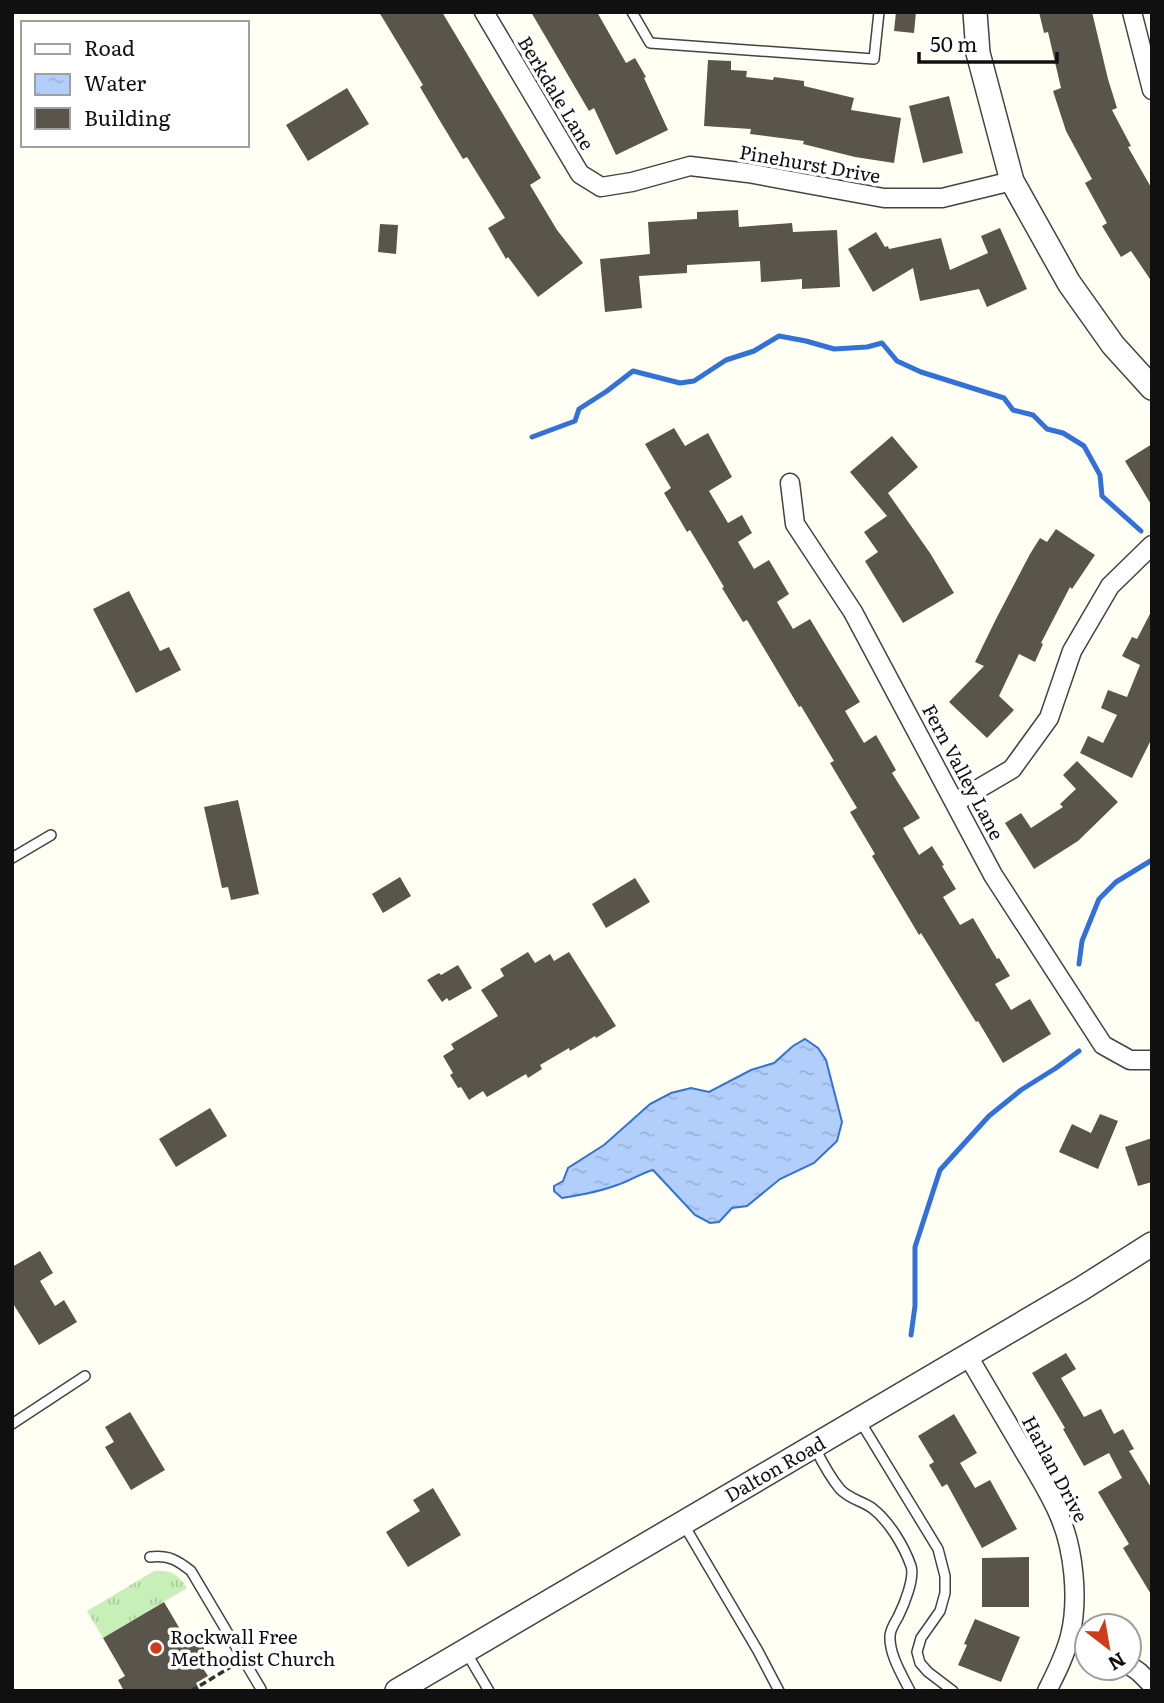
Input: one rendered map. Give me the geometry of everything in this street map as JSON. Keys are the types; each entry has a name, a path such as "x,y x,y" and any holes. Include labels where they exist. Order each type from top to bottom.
{"street":[{"name":"Berkdale Lane","path":"484,12 580,174 601,187"},
{"path":"975,12 978,54 1012,181 1069,283 1113,345 1152,388"},
{"path":"1132,12 1152,90"},
{"name":"Pinehurst Drive","path":"601,187 632,182 690,166 748,173 884,198 942,198 1012,181"},
{"name":"Fern Valley Lane","path":"790,483 795,524 853,612 993,875 1103,1045 1130,1060 1152,1060"},
{"path":"956,802 1012,769 1049,718 1072,651 1110,586 1152,545"},
{"name":"Dalton Road","path":"397,1691 860,1420 1152,1244"},
{"name":"Harlan Drive","path":"968,1356 1058,1513 1068,1538 1072,1560 1076,1612"},
{"name":"Harlan Drive","path":"1047,1691 1060,1664 1073,1646"}],"lane":[{"path":"632,12 650,43 874,60 879,12"},
{"path":"12,859 51,835"},
{"path":"12,1424 85,1376"},
{"path":"860,1420 939,1549 946,1576 945,1593 940,1611 920,1638 917,1652 920,1663 928,1672 953,1691"},
{"path":"814,1447 841,1490 851,1499 872,1508 888,1525 903,1548 912,1569 909,1590 889,1634 895,1663 910,1691"},
{"path":"683,1523 779,1691"},
{"path":"150,1557 177,1560 191,1571 261,1689"},
{"path":"465,1651 489,1691"}],"path":[{"path":"191,1691 244,1660"}],"green space":[{"path":"154,1571 174,1574 187,1588 103,1638 87,1611"}],"water":[{"path":"805,1039 818,1048 826,1060 842,1122 837,1141 814,1163 780,1179 747,1206 732,1208 719,1222 710,1223 695,1215 653,1170 590,1193 562,1198 554,1191 554,1186 563,1181 568,1168 604,1145 650,1104 671,1093 691,1088 709,1092 751,1070 774,1063"}],"building":[{"path":"379,12 442,12 541,178 530,185 557,230 583,263 538,297 508,257 506,259 488,228 505,218 467,157 463,159"},
{"path":"531,12 597,12 626,63 635,58 668,130 616,155 594,108 589,111"},
{"path":"896,12 916,12 914,33 894,31"},
{"path":"1039,12 1092,12 1117,108 1112,110 1131,146 1128,147 1152,189 1152,282 1131,251 1121,257 1102,226 1107,223 1085,183 1092,179 1066,131 1053,91 1061,88 1048,32 1044,33"},
{"path":"708,60 731,61 731,70 747,71 746,77 804,81 804,86 854,98 851,110 901,118 894,163 855,157 803,144 804,141 750,134 751,129 704,126"},
{"path":"347,88 369,124 308,161 286,125"},
{"path":"949,96 963,153 923,163 909,106"},
{"path":"738,210 739,227 792,223 793,232 837,230 840,287 802,289 802,279 761,282 760,261 687,265 687,273 639,276 642,308 605,312 600,259 650,254 648,222 697,219 697,212"},
{"path":"380,224 398,225 396,254 378,252"},
{"path":"1000,228 1027,289 987,307 979,289 920,301 913,268 873,292 848,249 876,232 889,249 941,238 950,270 988,253 981,236"},
{"path":"674,428 685,446 708,433 732,477 709,491 728,523 742,515 752,533 738,542 754,569 769,560 789,594 777,602 793,629 810,619 860,702 845,711 864,743 876,735 896,770 892,773 920,818 903,828 919,855 932,846 956,889 943,897 960,925 973,918 1010,976 995,984 1011,1010 1030,999 1051,1034 1003,1063 921,933 919,935 872,856 875,854 850,812 857,808 830,763 834,761 747,620 743,622 690,530 687,532 664,493 671,488 645,444"},
{"path":"892,436 918,467 888,493 954,593 903,623 865,561 878,552 864,532 887,516 850,472"},
{"path":"1152,444 1152,506 1125,461"},
{"path":"1056,529 1095,555 1072,589 1070,587 1041,643 1043,644 1035,662 1019,654 999,696 1014,710 987,738 949,702 984,666 975,662 1030,554 1040,538 1047,542"},
{"path":"129,591 160,651 169,647 181,670 136,693 93,609"},
{"path":"1152,610 1152,738 1132,778 1080,753 1088,736 1103,743 1117,715 1101,708 1108,690 1127,697 1140,665 1122,656 1132,637 1137,639"},
{"path":"1077,761 1118,802 1078,841 1034,869 1005,823 1021,813 1031,828 1063,807 1060,804 1076,789 1063,775"},
{"path":"238,800 259,894 231,900 228,887 222,888 204,807"},
{"path":"400,877 411,896 383,913 372,894"},
{"path":"635,878 650,902 606,928 592,904"},
{"path":"528,952 535,963 550,954 554,961 569,952 616,1026 540,1065 542,1069 528,1078 526,1074 487,1097 483,1091 469,1100 450,1075 453,1073 443,1056 454,1049 451,1044 498,1016 481,990 504,976 500,969"},
{"path":"458,965 472,988 442,1002 427,980"},
{"path":"210,1108 227,1136 176,1167 159,1139"},
{"path":"1100,1114 1118,1121 1098,1169 1059,1152 1072,1124 1091,1133"},
{"path":"1152,1138 1152,1182 1138,1186 1125,1147"},
{"path":"40,1251 53,1273 40,1281 55,1306 64,1300 77,1322 39,1345 12,1302 12,1267"},
{"path":"1066,1353 1076,1369 1061,1378 1084,1417 1101,1409 1114,1434 1123,1429 1134,1449 1129,1451 1152,1489 1152,1596 1123,1548 1129,1544 1098,1492 1122,1478 1109,1453 1084,1466 1032,1373"},
{"path":"130,1412 165,1470 131,1490 105,1447 114,1442 105,1427"},
{"path":"954,1414 977,1453 960,1463 975,1488 990,1480 1017,1529 982,1548 947,1484 942,1487 929,1465 934,1462 918,1436"},
{"path":"433,1488 461,1535 408,1567 386,1532 420,1511 413,1500"},
{"path":"1029,1557 1029,1607 982,1607 982,1558"},
{"name":"Rockwall Free Methodist Church","path":"164,1602 187,1641 196,1635 209,1656 199,1662 208,1676 196,1683 200,1691 124,1691 118,1680 125,1676 103,1638"},
{"path":"975,1619 1020,1637 1001,1682 958,1665"}],"waterway":[{"path":"532,437 575,421 579,409 633,371 680,383 694,381 726,360 754,351 779,336 834,349 867,347 882,343 897,361 921,372 1004,398 1013,410 1033,415 1047,429 1063,433 1084,446 1100,475 1102,496 1141,531"},
{"path":"1079,964 1082,941 1099,899 1116,882 1152,860"},
{"path":"911,1335 915,1306 915,1247 940,1170 989,1116 1021,1090 1079,1051"}],"place":[{"name":"Rockwall Free Methodist Church","path":"156,1648"}]}
